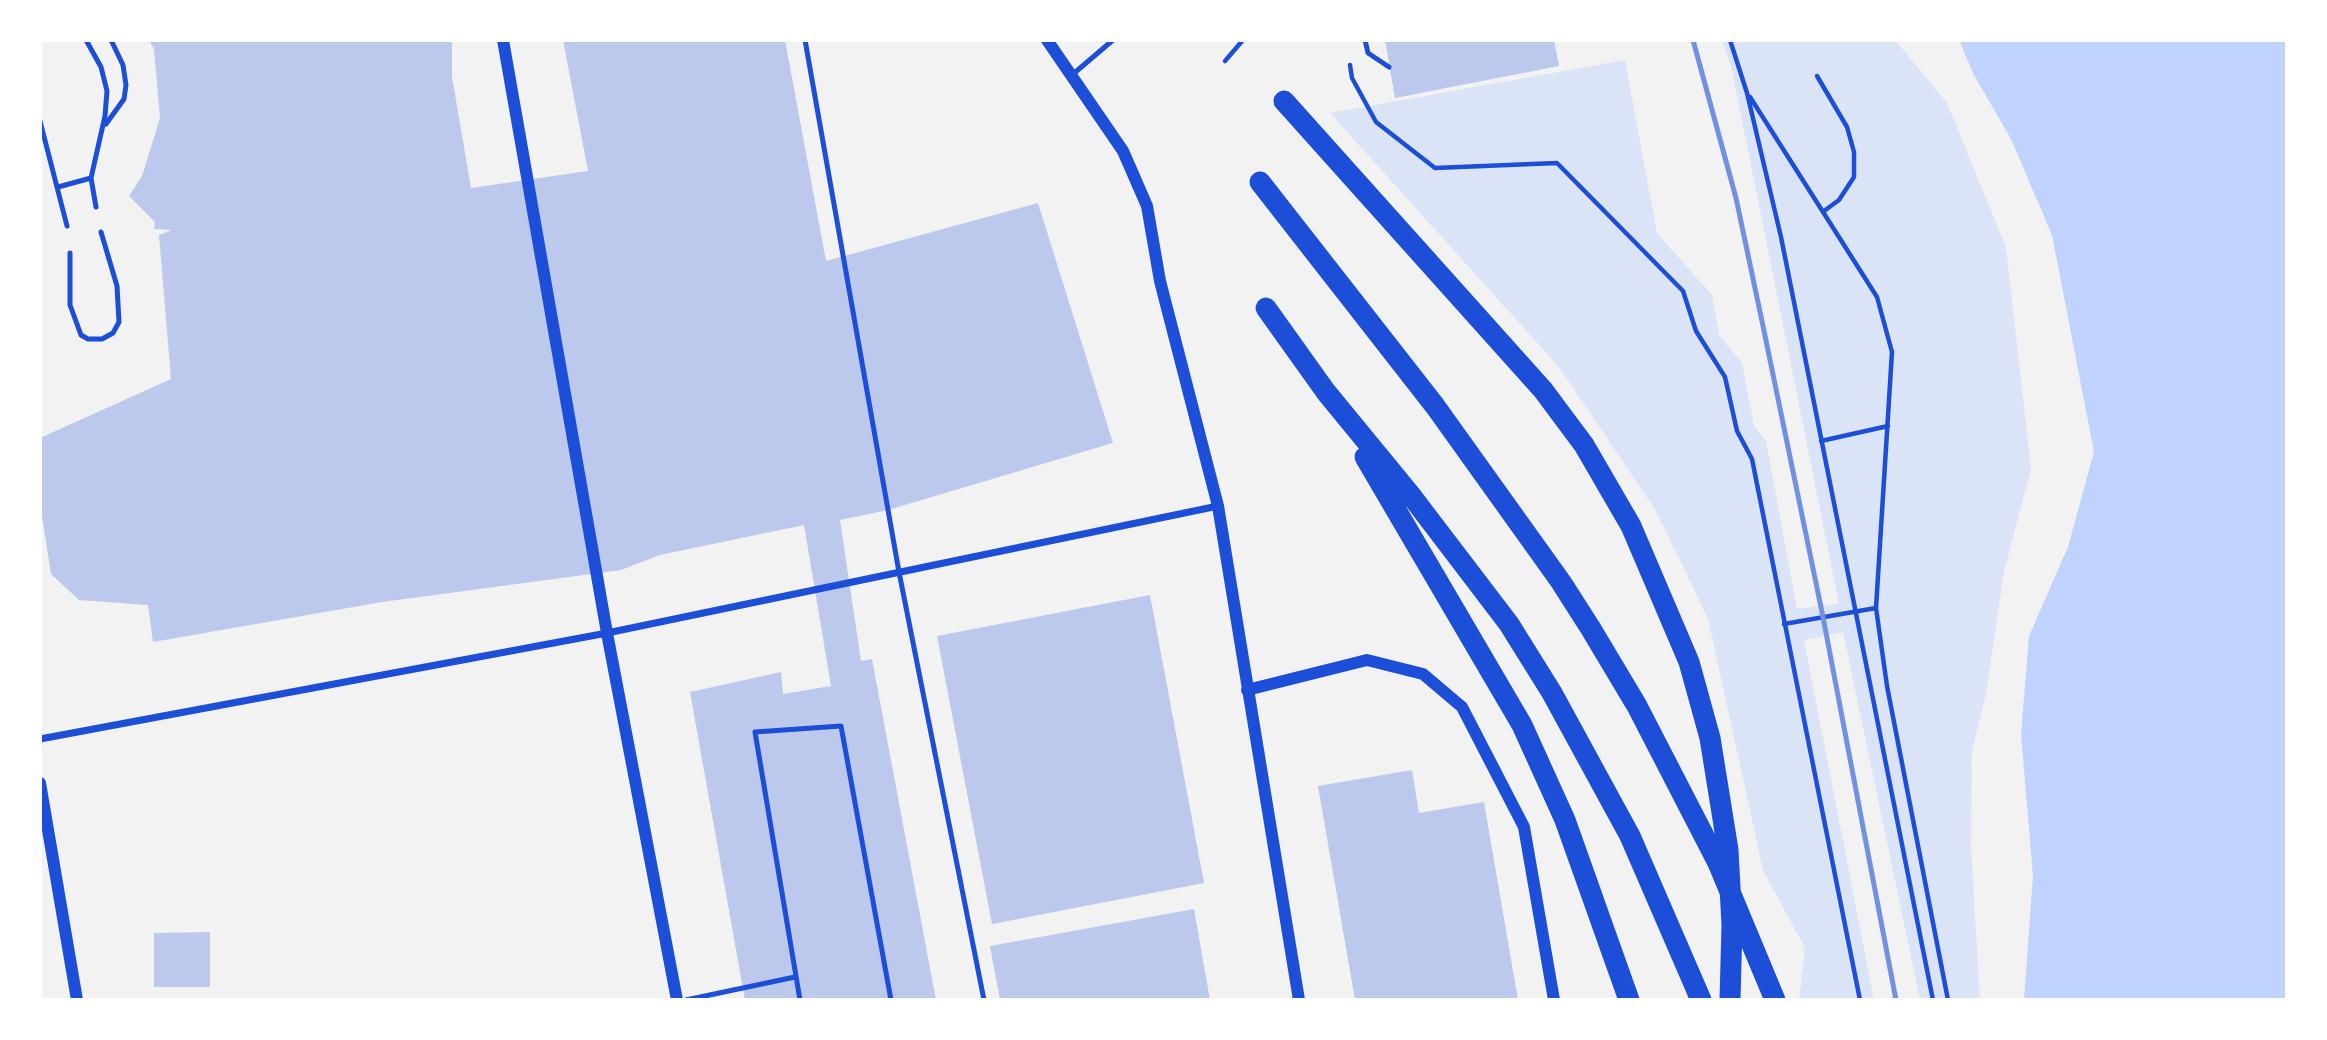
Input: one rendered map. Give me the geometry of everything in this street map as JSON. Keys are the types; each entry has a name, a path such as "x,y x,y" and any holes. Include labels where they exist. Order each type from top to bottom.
{"highway":[{"path":"1284,101 1543,390 1603,476 1650,566 1689,662 1710,738 1728,850 1732,925 1730,1000"},
{"path":"1259,182 1435,406 1584,617 1637,706 1718,863 1775,1000"},
{"path":"1266,308 1326,392 1487,593 1552,693 1630,836 1702,1000"},
{"path":"1326,392 1522,724 1565,820 1629,1000"}],"street":[{"path":"503,40 607,633 677,1000"},
{"path":"1047,40 1070,77 1123,150 1147,206 1160,281 1218,506 1299,1000"},
{"path":"40,739 607,633 1218,506"},
{"path":"1247,690 1367,660 1423,674 1462,707 1524,827 1554,1000"},
{"path":"40,783 77,1000"}],"lane":[{"path":"103,130 124,99 126,85 123,65 111,40"},
{"path":"805,40 899,572 984,1000"},
{"path":"1070,77 1113,40"},
{"path":"1365,40 1367,53 1390,67"},
{"path":"87,41 105,79 107,103 91,178 96,207"},
{"path":"40,121 67,226"},
{"path":"58,187 91,178"},
{"path":"69,253 70,305 81,335 88,339 113,333 119,323 117,286 101,232"},
{"path":"800,1000 755,732 841,726 891,1000"},
{"path":"686,1000 795,977"}],"path":[{"path":"1225,61 1243,40"},
{"path":"1730,40 1747,93 1781,237 1933,1000"},
{"path":"1348,55 1352,78 1376,122 1435,168 1557,163 1683,291 1696,331 1725,377 1737,431 1752,459 1860,1000"},
{"path":"1817,76 1847,127 1854,152 1854,177 1839,200 1824,211"},
{"path":"1747,93 1877,297 1892,352 1876,608 1886,686 1948,1000"},
{"path":"1821,440 1888,426"},
{"path":"1784,624 1876,608"}],"shaded area":[{"path":"1722,40 1899,40 1950,102 2009,246 2034,469 1984,1000 1920,1000 1843,632 1804,640 1874,1000 1799,1000 1805,948 1763,870 1708,619 1656,511 1559,367 1330,113 1625,60 1657,233 1712,295 1719,335 1742,363 1754,426 1766,441 1797,609 1839,604 1731,66"}],"water":[{"path":"1899,40 2287,40 2287,1000 1984,1000 2034,469 2009,246 1950,102"}],"pier":[{"path":"1895,40 1959,40 1974,75 2011,139 2052,235 2094,452 2068,547 2029,636 2021,734 2033,876 2024,1000 1980,1000 1971,848 1972,752 1986,694 2004,572 2031,469 2006,247 1947,103"}],"building":[{"path":"149,40 452,40 452,77 471,188 588,171 563,40 785,40 826,261 1038,203 1113,443 888,510 840,520 861,661 872,659 936,1000 745,1000 690,692 781,672 783,694 831,686 804,525 660,555 621,570 382,602 153,642 148,605 79,600 51,574 40,503 40,438 171,379 159,235 172,230 154,229 155,222 129,196 142,176 160,118 154,49"},
{"path":"1385,40 1554,40 1559,66 1395,98"},
{"path":"1150,595 1204,883 992,924 937,636"},
{"path":"1412,770 1419,813 1484,802 1518,1000 1355,1000 1318,786"},
{"path":"1194,909 1210,1000 1000,1000 990,946"},
{"path":"210,932 210,987 154,987 154,933"}],"railway":[{"path":"1693,40 1736,198 1823,617 1896,1000"}]}
